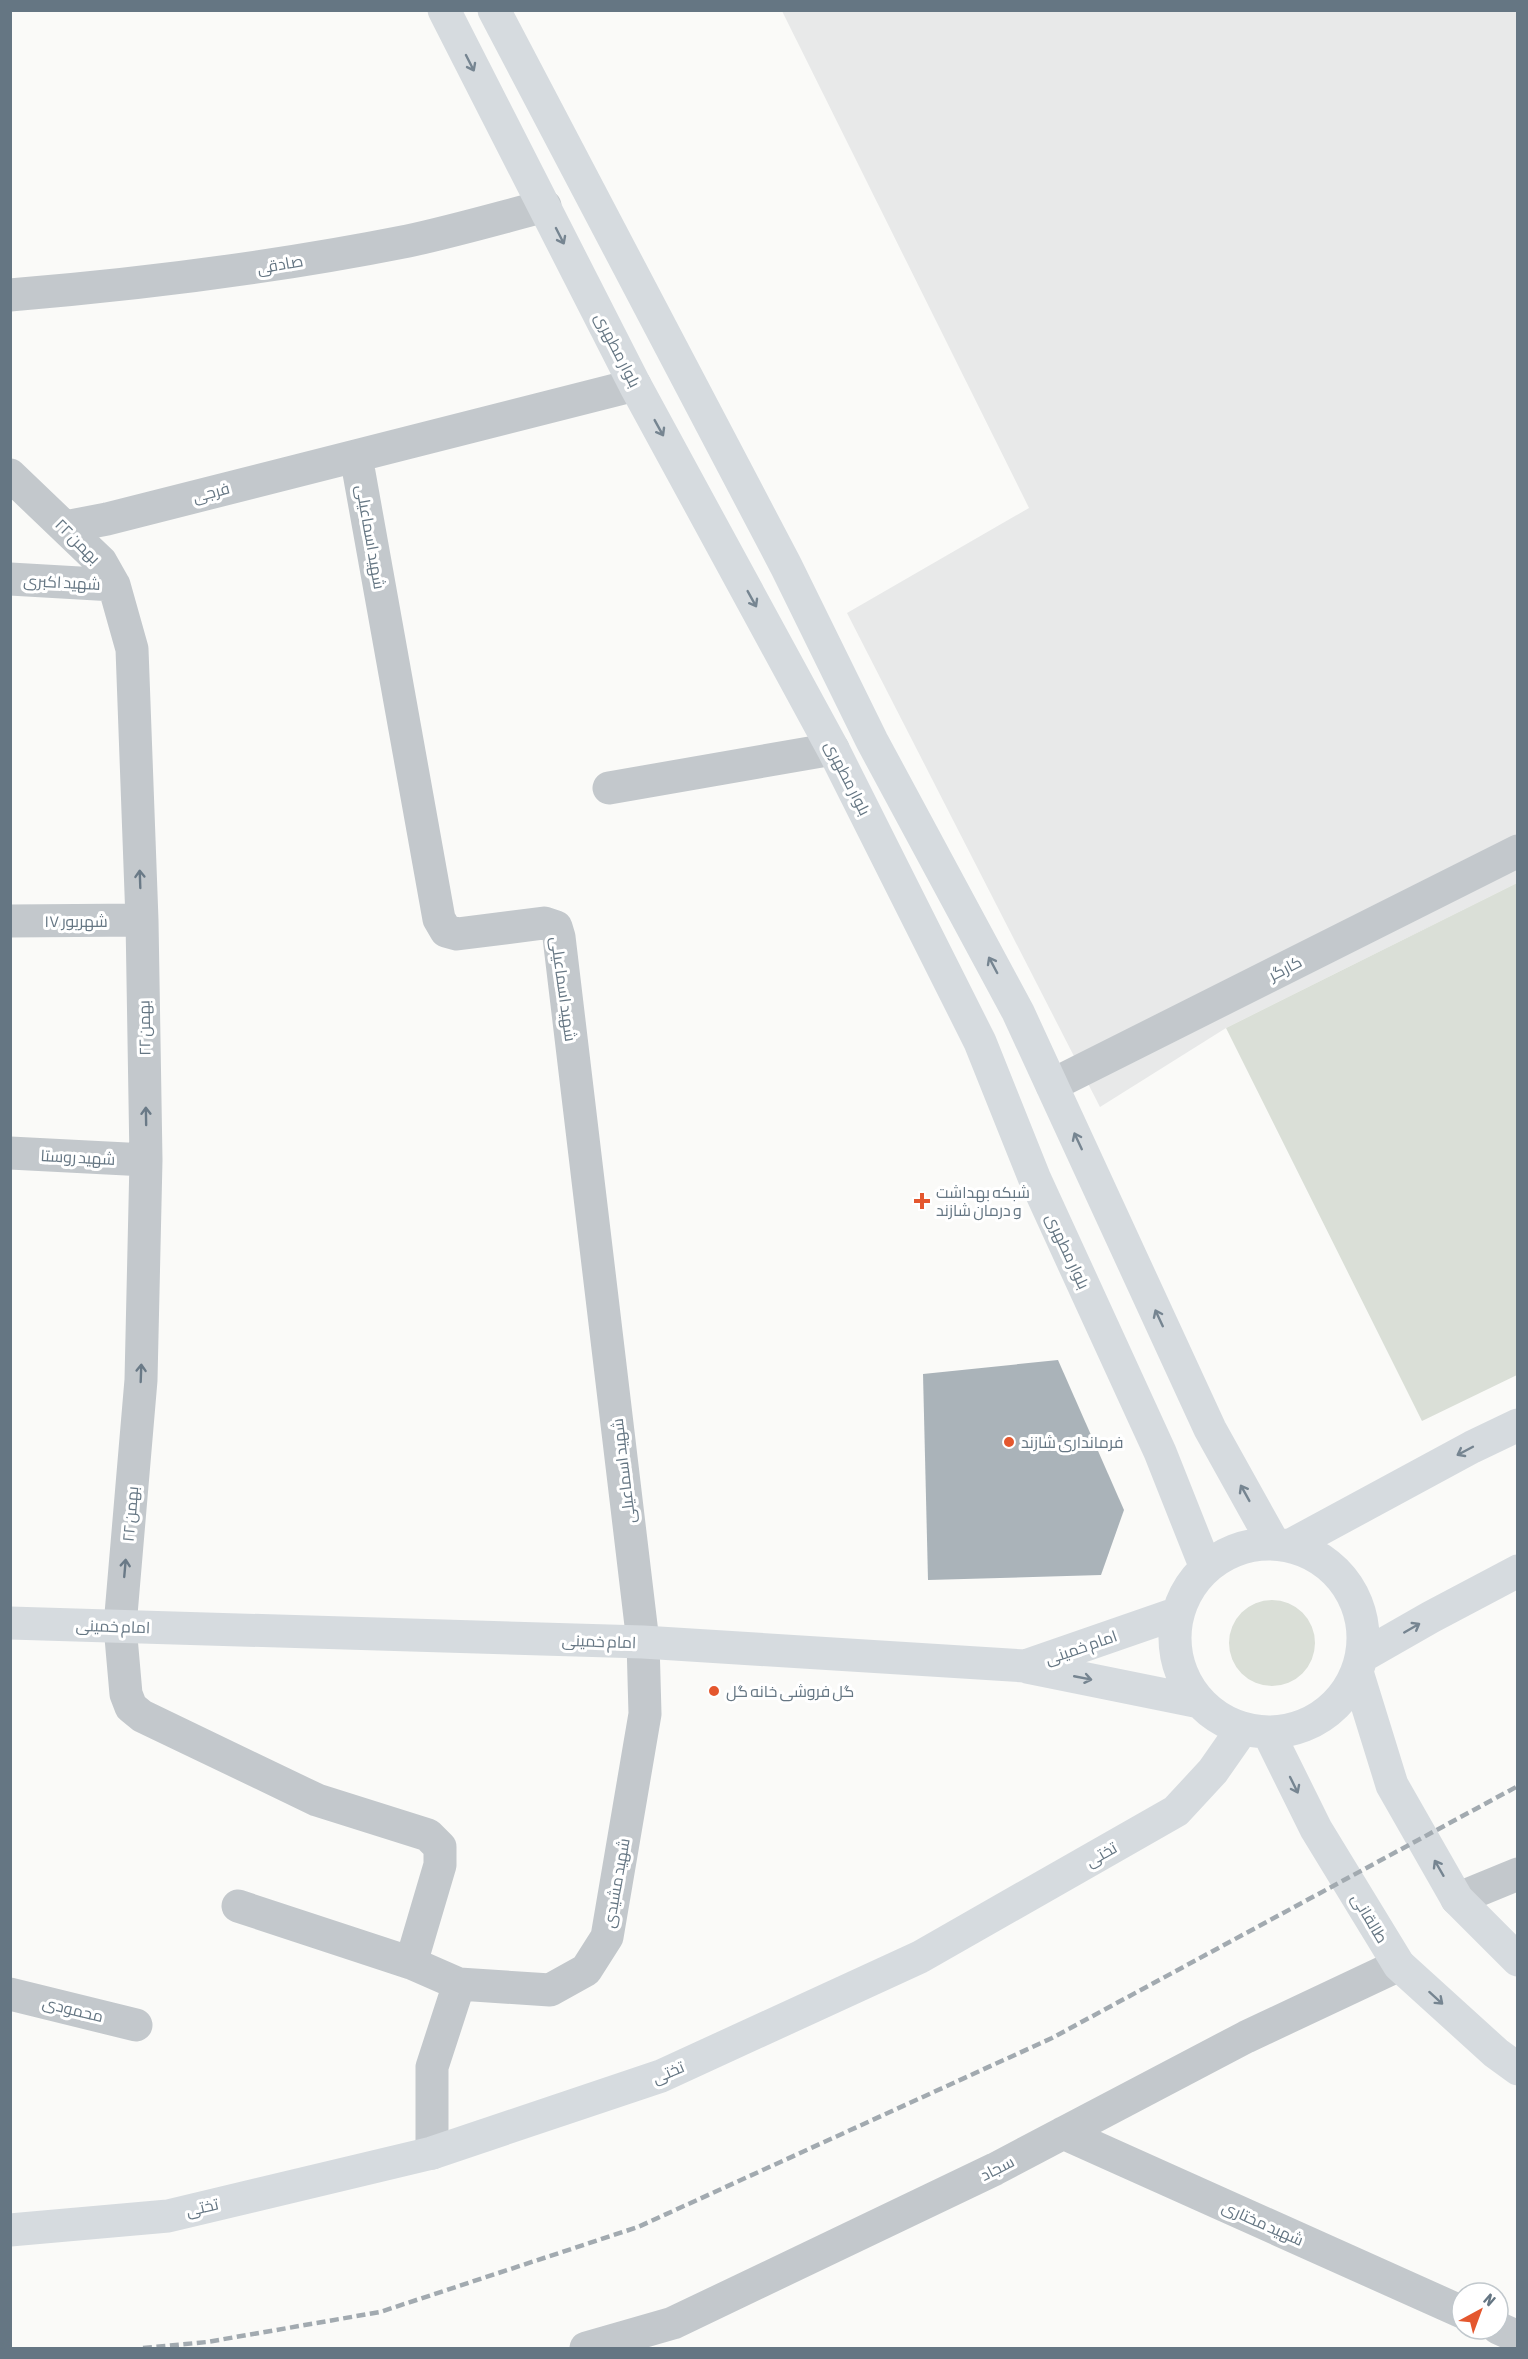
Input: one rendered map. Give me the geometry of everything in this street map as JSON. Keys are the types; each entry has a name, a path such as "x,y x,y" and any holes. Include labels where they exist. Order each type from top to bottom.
{"main road":[{"name":"بلوار مطهری","path":"444,10 635,385 833,749 980,1042 1034,1177 1160,1452 1206,1568"},
{"path":"494,10 786,566 872,741 1018,1012 1210,1429 1281,1545"},
{"path":"1005,1104 1052,1085"},
{"path":"1281,1545 1518,1425"},
{"path":"1249,1545 1281,1545 1317,1556 1339,1575 1355,1600 1363,1628 1359,1664 1343,1696 1322,1716 1297,1728 1256,1730 1220,1718 1200,1702 1186,1682 1178,1660 1175,1637 1178,1613 1189,1588 1206,1568 1226,1554 1249,1545"},
{"path":"1359,1664 1431,1617 1518,1571"},
{"name":"امام خمینی","path":"10,1623 643,1642 1025,1666 1178,1613"},
{"path":"1359,1664 1392,1785 1457,1899 1518,1960"},
{"path":"1025,1666 1200,1702"},
{"name":"طالقانی","path":"1256,1730 1399,1965 1496,2053 1518,2069"},
{"name":"تختی","path":"10,2230 168,2216 432,2153 661,2076 920,1957 1176,1811 1256,1730"}],"street":[{"name":"صادقی","path":"10,295 75,290 258,268 409,240 545,206"},
{"name":"فرجی","path":"65,527 107,519 635,385"},
{"name":"شهید اسماعیلی","path":"357,456 439,919 446,931 457,934 544,923 556,927 559,937 643,1642"},
{"name":"۲۲ بهمن","path":"10,474 101,562 114,585 132,649 142,920 146,1160 141,1380 120,1626 126,1694 131,1707 142,1716 317,1800 428,1836 440,1847 440,1865 411,1963"},
{"name":"شهید اکبری","path":"10,579 114,585"},
{"path":"609,788 833,749"},
{"name":"کارگر","path":"1052,1085 1518,851"},
{"name":"۱۷ شهریور","path":"10,921 142,920"},
{"name":"شهید روستا","path":"10,1153 146,1160"},
{"name":"شهید مشیدی","path":"238,1906 411,1963 459,1984 550,1989 586,1970 607,1937 645,1714 643,1642"},
{"path":"1457,1899 1518,1874"},
{"name":"سجاد","path":"586,2349 673,2323 984,2174 1246,2037 1399,1965"},
{"path":"432,2153 432,2067 459,1984"},
{"name":"محمودی","path":"10,1994 136,2025"},
{"name":"شهید مختاری","path":"1063,2133 1450,2307"}],"shaded area":[{"path":"782,11 1517,11 1517,883 1226,1028 1100,1107 847,613 1029,508"},
{"path":"1517,883 1517,1375 1422,1421 1226,1028"},
{"path":"1264,1600 1280,1600 1303,1612 1312,1626 1315,1643 1312,1660 1303,1674 1280,1686 1264,1686 1248,1679 1236,1667 1229,1651 1229,1635 1236,1619 1248,1607"}],"building":[{"name":"فرمانداری شازند","path":"1058,1360 1124,1510 1101,1575 928,1580 923,1374"}],"railway":[{"path":"143,2348 207,2342 380,2312 638,2227 1052,2038 1518,1786"}],"place":[{"name":"شبکه بهداشت و درمان شازند","path":"922,1201"},
{"name":"فرمانداری شازند","path":"1009,1442"},
{"name":"گل فروشی خانه گل","path":"714,1691"}]}
